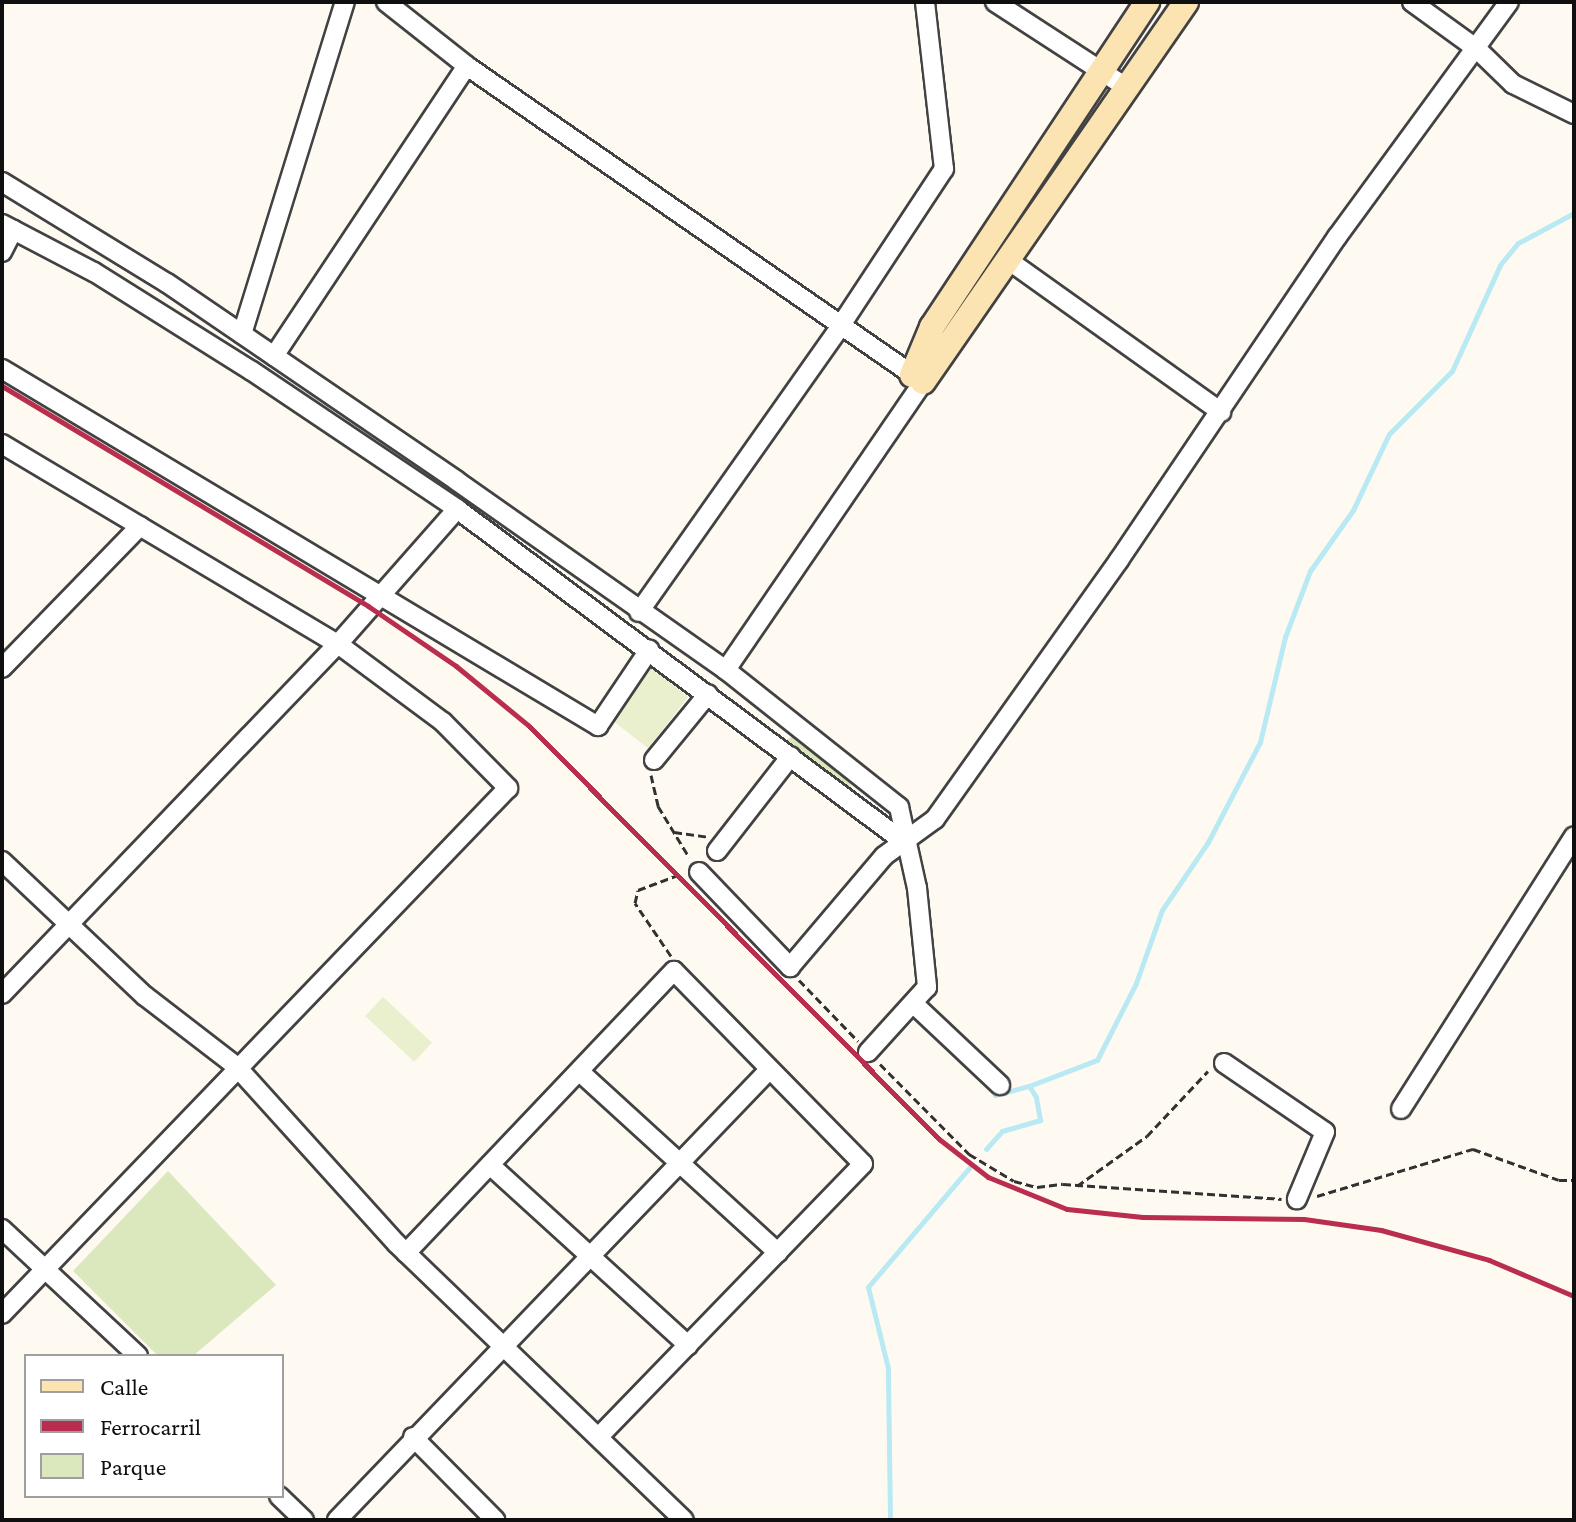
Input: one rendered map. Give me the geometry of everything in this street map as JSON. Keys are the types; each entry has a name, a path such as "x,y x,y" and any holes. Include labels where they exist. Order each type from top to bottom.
{"street":[{"path":"242,334 345,2"},
{"path":"386,2 467,66 839,328 917,378"},
{"path":"639,612 839,328 944,169 925,2"},
{"path":"995,2 1126,87"},
{"path":"917,378 932,327 1099,70 1147,2"},
{"path":"726,670 917,378 1008,260 1186,2"},
{"path":"1412,2 1477,49 1513,84 1574,114"},
{"path":"699,872 790,967 884,856 935,819 1221,412 1337,237 1509,2"},
{"path":"274,356 467,66"},
{"path":"2,182 242,334 726,670 899,807 904,842 917,888 927,987 915,1005 868,1052"},
{"path":"2,252 8,227 94,272 252,371 457,509 904,842"},
{"path":"1008,260 1221,412"},
{"path":"2,369 598,726 649,650"},
{"path":"2,444 338,644 443,722 508,788 236,1066 2,1314"},
{"path":"2,994 338,644 457,509"},
{"path":"2,668 140,526"},
{"path":"654,760 708,694"},
{"path":"720,846 791,756"},
{"path":"1401,1109 1574,836"},
{"path":"2,861 67,926 236,1066 406,1253 684,1520"},
{"path":"406,1253 674,971 768,1071 807,1103 863,1164 599,1436"},
{"path":"915,1005 1000,1085"},
{"path":"1224,1063 1325,1132 1297,1199"},
{"path":"337,1520 501,1343 591,1255 768,1071"},
{"path":"580,1072 778,1253"},
{"path":"490,1165 688,1345"},
{"path":"2,1229 136,1354"},
{"path":"413,1437 495,1520"},
{"path":"281,1498 304,1520"}],"path":[{"path":"654,760 650,782 674,832 699,872 666,876 638,890 640,915 663,940 674,971"},
{"path":"674,832 687,830 720,846"},
{"path":"790,967 868,1052 969,1154 1014,1181 1037,1187 1077,1186 1297,1199 1473,1149 1559,1180 1574,1180"},
{"path":"1077,1186 1147,1136 1217,1060 1224,1063"}],"green space":[{"path":"651,668 688,697 648,748 611,719"},
{"path":"795,735 849,780 852,789 786,740"},
{"path":"383,997 432,1043 414,1062 365,1016"},
{"path":"168,1171 276,1285 195,1354 156,1354 73,1271"}],"waterway":[{"path":"986,1149 1002,1131 1040,1120 1036,1097 1029,1086 1097,1060 1136,983 1162,910 1208,842 1260,742 1285,637 1310,571 1353,510 1389,434 1452,371 1500,265 1518,243 1574,213"},
{"path":"995,1095 1029,1086"},
{"path":"890,1520 888,1368 868,1287 969,1168"}],"railway":[{"path":"2,386 368,606 456,666 529,726 939,1139 988,1177 1067,1209 1143,1217 1304,1219 1381,1230 1489,1260 1574,1296"}]}
